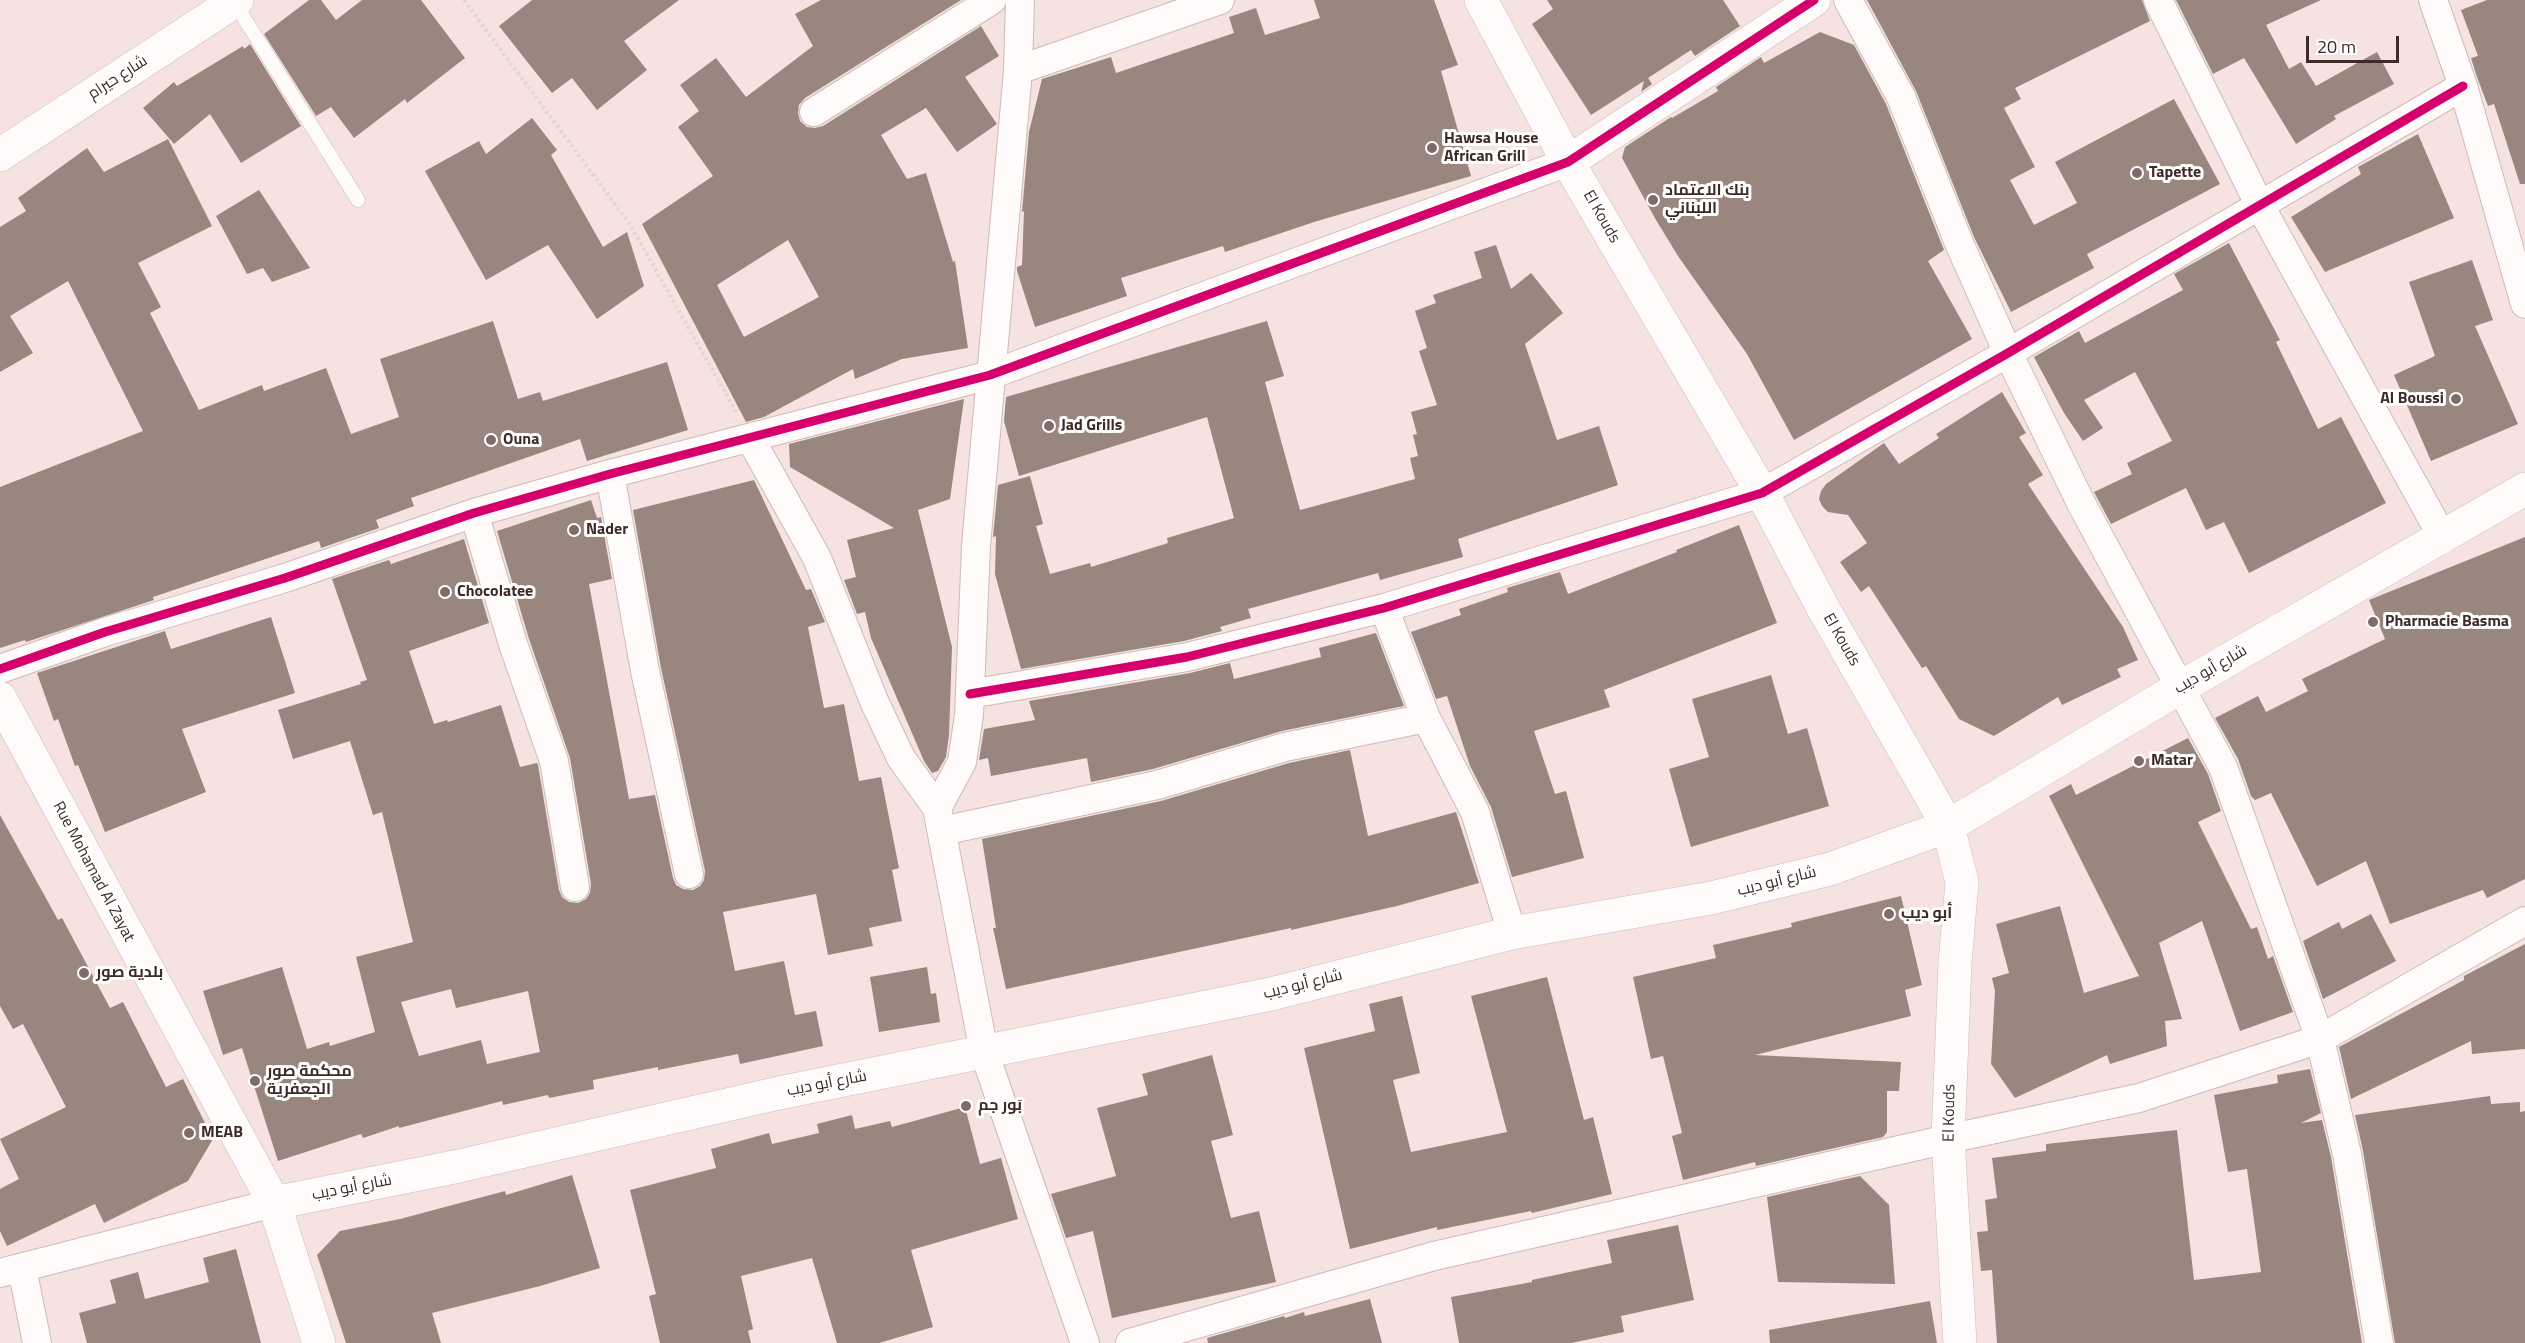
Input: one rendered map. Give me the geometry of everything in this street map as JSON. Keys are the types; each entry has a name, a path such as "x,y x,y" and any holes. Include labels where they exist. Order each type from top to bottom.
{"main road":[{"name":"El Kouds","path":"1480,0 1568,162 1762,493 1823,608 1948,826 1962,882 1955,963 1948,1139 1960,1343"},
{"path":"1568,162 1814,0"},
{"name":"شارع حيرام","path":"0,156 235,1"},
{"name":"شارع أبو ديب","path":"274,1203 459,1166 779,1093 1271,994 1512,933 1711,898 1830,869 1948,826 2181,687 2525,489"},
{"name":"Rue Mohamad Al Zayat","path":"0,698 274,1203 319,1343"}],"street":[{"path":"814,112 992,0"},
{"path":"939,819 962,762 970,694 976,546 1018,70 1020,0"},
{"path":"1018,70 1220,0"},
{"path":"1848,0 1901,97 1959,243 2008,353 2081,503 2223,767 2320,1039 2348,1154 2379,1343"},
{"path":"2158,0 2259,204 2443,538"},
{"path":"2433,0 2463,86 2525,304"},
{"path":"970,694 1187,657 1384,608 1762,493 2008,353 2463,86"},
{"path":"0,669 105,632 285,578 474,513 610,474 990,375 1568,162"},
{"path":"750,438 817,558 874,701 901,758 939,819 984,1052 1085,1343"},
{"path":"610,474 645,671 688,874"},
{"path":"474,513 513,644 554,761 575,886"},
{"path":"1384,608 1426,718 1476,812 1512,933"},
{"path":"939,819 1157,785 1285,747 1426,718"},
{"path":"1130,1343 1434,1256 2139,1098 2320,1039 2525,921"},
{"name":"شارع أبو ديب","path":"11,1270 274,1203"},
{"path":"11,1270 37,1343"}],"lane":[{"path":"235,1 358,200"}],"path":[{"path":"464,0 631,226 750,438"}],"building":[{"path":"309,0 321,0 336,20 362,0 421,0 465,58 407,103 405,99 354,138 331,107 316,116 264,34"},
{"path":"532,0 679,0 624,41 647,70 597,110 572,78 552,93 499,26"},
{"path":"821,0 961,0 805,98 799,105 798,113 800,121 807,127 823,126 981,26 999,56 965,77 997,124 957,152 926,108 881,135 907,179 926,173 953,262 955,261 968,348 902,359 855,379 853,369 764,417 746,422 642,224 713,176 678,127 699,111 680,85 716,58 746,97 813,46 795,14","holes":["788,240 819,297 744,337 717,285"]},
{"path":"1314,0 1434,0 1458,65 1441,71 1471,176 1314,222 1225,252 1223,246 1121,278 1127,296 1035,327 1017,267 1022,265 1024,211 1022,212 1029,132 1042,79 1111,57 1116,73 1234,33 1229,17 1256,8 1265,35 1320,18"},
{"path":"1547,0 1723,0 1740,26 1695,56 1691,50 1648,78 1652,84 1641,92 1644,81 1591,115 1532,24 1553,9"},
{"path":"1867,0 2142,0 2150,21 2015,88 2021,99 2004,108 2035,167 2010,180 2034,225 2077,203 2055,162 2174,99 2220,184 2087,254 2094,268 2011,312 1974,237 1916,91"},
{"path":"2176,0 2321,0 2266,25 2289,69 2301,62 2316,86 2377,52 2394,84 2334,116 2336,119 2296,144 2244,58 2213,74"},
{"path":"2487,0 2525,0 2525,184 2520,184 2494,104 2488,106 2477,77 2471,58 2478,56 2461,10"},
{"path":"1820,32 1854,45 1886,104 1944,250 1928,261 1972,339 1794,440 1747,354 1678,256 1622,158 1625,147 1671,117 1718,91 1716,87 1761,57 1764,63"},
{"path":"250,44 301,126 241,163 210,114 174,144 143,108 174,82 177,86"},
{"path":"532,118 557,150 551,155 603,247 627,232 644,286 597,319 548,245 486,280 425,171 479,141 486,154"},
{"path":"2418,134 2454,218 2325,272 2291,217 2361,174 2358,167"},
{"path":"168,139 212,226 138,263 161,307 150,313 199,410 262,385 264,391 326,368 351,434 399,417 380,359 493,321 518,399 540,392 543,401 667,362 688,430 587,461 580,439 411,498 414,506 376,520 379,528 321,548 319,541 153,597 154,600 26,642 25,640 0,648 0,487 143,431 68,281 10,316 33,353 0,372 0,227 26,211 18,198 87,148 104,172"},
{"path":"259,190 310,268 272,282 263,268 247,274 216,216"},
{"path":"2229,243 2280,340 2276,342 2318,429 2341,417 2386,503 2249,573 2224,522 2206,530 2186,488 2111,524 2094,492 2132,474 2127,463 2172,441 2135,372 2084,400 2103,428 2083,441 2064,413 2034,357 2079,331 2085,343 2183,290 2174,274"},
{"path":"1496,245 1511,289 1531,273 1563,313 1525,344 1557,440 1599,426 1618,485 1458,539 1463,557 1380,580 1378,573 1248,609 1251,618 1220,627 1222,631 1184,641 1021,669 995,574 996,536 993,537 998,485 1030,476 1043,524 1036,526 1050,574 1090,563 1091,567 1168,543 1167,538 1234,518 1207,417 1019,476 1004,421 1006,397 1267,321 1284,376 1265,382 1300,510 1415,479 1410,458 1418,456 1413,435 1417,434 1411,412 1437,405 1419,351 1427,348 1415,311 1436,303 1433,295 1482,278 1474,252"},
{"name":"Al Boussi","path":"2472,260 2493,320 2475,326 2518,424 2431,461 2394,375 2435,356 2409,282"},
{"path":"2002,392 2026,433 2019,437 2043,475 2028,484 2123,627 2138,660 2117,669 2121,677 2062,705 2058,697 1994,736 1959,719 1926,666 1922,668 1869,586 1861,592 1840,562 1867,543 1848,515 1828,512 1819,499 1826,484 1884,443 1899,464 1939,438 1936,434"},
{"path":"964,399 950,499 918,510 952,647 946,757 938,771 932,773 924,761 871,638 865,612 857,614 844,580 856,577 847,540 894,528 790,467 789,444"},
{"path":"754,480 806,590 811,589 825,622 808,627 824,708 844,704 859,781 881,777 899,868 892,870 902,921 869,928 873,946 828,955 816,894 723,912 735,971 784,961 795,1015 816,1011 823,1046 740,1064 738,1054 593,1080 594,1089 549,1098 548,1095 503,1105 502,1101 399,1128 399,1126 363,1138 361,1134 278,1161 242,1048 223,1055 203,991 282,967 307,1049 329,1042 330,1046 375,1032 356,957 413,942 382,812 373,815 350,741 293,759 278,710 361,684 360,682 367,680 332,579 389,560 391,564 464,539 489,623 409,651 434,724 447,720 448,722 501,705 520,767 537,763 538,765 559,890 562,897 569,902 578,903 586,899 590,893 591,884 570,758 529,639 497,531 591,500 597,518 601,517 612,579 589,584 629,799 655,795 676,885 683,889 693,890 704,880 705,871 661,668 633,510","holes":["451,989 456,1008 528,991 540,1052 487,1064 481,1040 419,1056 401,1002"]},
{"path":"1739,525 1777,623 1604,690 1610,707 1534,731 1555,794 1566,791 1584,858 1512,877 1491,807 1470,766 1447,696 1436,699 1411,632 1461,615 1459,609 1508,592 1507,588 1560,572 1568,594 1677,552 1676,550"},
{"path":"2525,537 2525,879 2487,898 2483,890 2390,924 2366,861 2317,886 2271,793 2255,800 2251,796 2238,759 2215,718 2258,696 2266,712 2308,691 2302,679 2385,639 2369,600"},
{"path":"271,617 295,693 182,729 206,792 105,832 78,765 75,766 58,719 54,721 37,673 165,631 171,649"},
{"path":"1376,633 1404,706 1282,731 1153,769 1091,782 1087,758 991,776 988,758 979,760 984,729 1035,720 1029,701 1190,673 1230,663 1234,679 1321,657 1319,648"},
{"path":"1771,675 1788,734 1807,728 1829,806 1691,847 1669,769 1709,757 1692,699"},
{"path":"2188,738 2208,774 2221,811 2198,822 2251,929 2257,927 2268,959 2273,956 2293,1012 2240,1031 2202,921 2159,943 2182,1019 2165,1021 2167,1046 2110,1064 2107,1055 2015,1098 1991,1064 1995,991 1992,978 2009,973 1996,924 2060,906 2084,993 2139,976 2049,796 2071,784 2076,795"},
{"path":"1350,750 1368,836 1456,812 1479,883 1397,906 1291,930 1291,928 1006,989 993,928 996,928 982,839 1161,801 1289,763"},
{"path":"0,815 58,920 62,918 110,1008 123,1002 166,1087 183,1079 213,1139 188,1181 104,1223 95,1204 7,1246 0,1231 0,1189 19,1179 0,1139 66,1107 23,1024 13,1029 0,1006"},
{"path":"1901,896 1922,985 1905,990 1911,1016 1755,1055 1901,1062 1899,1091 1887,1091 1887,1132 1883,1137 1756,1166 1755,1162 1683,1180 1672,1136 1682,1133 1663,1056 1651,1059 1633,977 1716,958 1713,945 1792,927 1791,923"},
{"path":"2371,914 2396,961 2323,999 2303,941 2339,922 2342,929"},
{"path":"2525,944 2525,1049 2472,1054 2471,1041 2351,1099 2339,1047 2464,980 2464,976"},
{"path":"927,967 931,994 936,993 940,1022 879,1032 870,977"},
{"path":"1547,977 1584,1120 1593,1117 1612,1194 1532,1213 1531,1211 1437,1230 1437,1227 1350,1249 1304,1048 1375,1031 1369,1004 1402,996 1420,1073 1393,1080 1411,1152 1507,1132 1471,996"},
{"path":"1212,1055 1233,1135 1211,1141 1231,1218 1259,1211 1276,1282 1112,1318 1093,1231 1066,1238 1051,1194 1116,1176 1097,1108 1148,1095 1142,1074"},
{"path":"2310,1069 2321,1113 2301,1123 2322,1120 2331,1157 2362,1343 1997,1343 1992,1270 1981,1271 1977,1232 1988,1231 1985,1200 1997,1198 1992,1158 2046,1151 2046,1144 2177,1130 2194,1280 2261,1272 2247,1169 2228,1172 2214,1095 2278,1083 2277,1075"},
{"path":"2490,1096 2491,1104 2520,1102 2520,1112 2525,1111 2525,1343 2395,1343 2355,1115"},
{"path":"965,1107 980,1164 1001,1158 1018,1219 911,1250 933,1327 879,1343 837,1343 812,1258 741,1276 753,1329 748,1331 751,1343 660,1343 649,1296 656,1294 630,1190 716,1168 711,1149 769,1133 772,1144 819,1133 817,1124 852,1115 855,1129 890,1121 892,1127"},
{"path":"572,1175 600,1268 540,1286 432,1313 441,1343 346,1343 317,1255 340,1231 400,1219 505,1191 506,1195"},
{"path":"1860,1176 1889,1205 1895,1284 1778,1282 1767,1197"},
{"path":"1678,1225 1694,1300 1621,1316 1624,1332 1571,1343 1459,1343 1451,1297 1532,1282 1532,1280 1612,1263 1607,1240"},
{"path":"236,1249 261,1343 87,1343 79,1313 116,1303 110,1280 138,1272 145,1299 209,1282 203,1258"},
{"path":"1370,1299 1382,1343 1208,1343 1207,1338 1284,1316 1285,1318 1304,1312 1305,1316"},
{"path":"1930,1301 1937,1343 1770,1343 1769,1330"}],"cycle path":[{"path":"0,669 105,632 285,578 474,513 610,474 990,375 1568,162 1814,0"},
{"path":"970,694 1187,657 1384,608 1762,493 2008,353 2463,86"}],"place":[{"name":"Hawsa House African Grill","path":"1432,148"},
{"name":"Tapette","path":"2137,173"},
{"name":"بنك الاعتماد اللبناني","path":"1653,200"},
{"name":"Al Boussi","path":"2456,399"},
{"name":"Jad Grills","path":"1049,426"},
{"name":"Ouna","path":"491,440"},
{"name":"Nader","path":"574,530"},
{"name":"Chocolatee","path":"445,592"},
{"name":"Pharmacie Basma","path":"2373,622"},
{"name":"Matar","path":"2139,761"},
{"name":"أبو ديب","path":"1889,914"},
{"name":"بلدية صور","path":"84,973"},
{"name":"محكمة صور الجعفرية","path":"255,1081"},
{"name":"بَور جم","path":"966,1106"},
{"name":"MEAB","path":"189,1133"}]}
